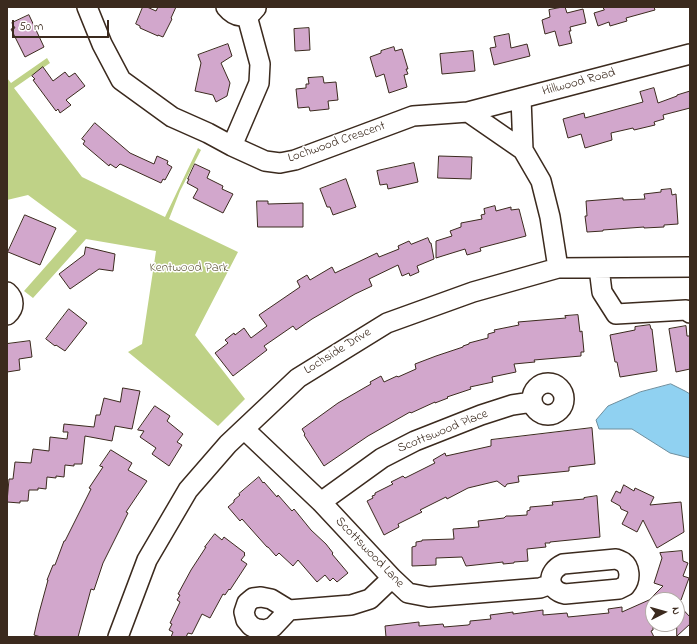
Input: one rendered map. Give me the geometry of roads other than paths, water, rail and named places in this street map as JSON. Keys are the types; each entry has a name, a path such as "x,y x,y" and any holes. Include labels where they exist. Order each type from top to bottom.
{"street":[{"name":"Lochwood Crescent","path":"87,7 102,44 121,80 172,118 208,133 265,161 280,163 295,160 412,116 468,112"},
{"path":"226,7 235,15 241,16 252,11 260,64 259,83 232,146"},
{"name":"Hillwood Road","path":"468,112 690,54"},
{"path":"521,98 523,150"},
{"path":"468,112 523,150 541,181 550,217 558,268"},
{"name":"Lochside Drive","path":"118,637 147,560 188,490 228,444 298,378 387,323 473,292 558,268 690,267"},
{"path":"599,268 602,292 616,314 686,310 690,313"},
{"path":"7,292 11,295 13,306 7,315"},
{"name":"Scottswood Place","path":"320,502 382,458 415,441 481,415 532,402"},
{"name":"Scottswood Lane","path":"244,429 320,502 408,593 429,598 540,588 552,584"},
{"path":"289,610 350,605 370,600 392,578"}],"water":[{"path":"671,384 690,394 690,458 670,453 632,429 599,429 596,420 608,406 640,392"}],"park label":[{"name":"Kentwood Park","path":"189,269"}]}
